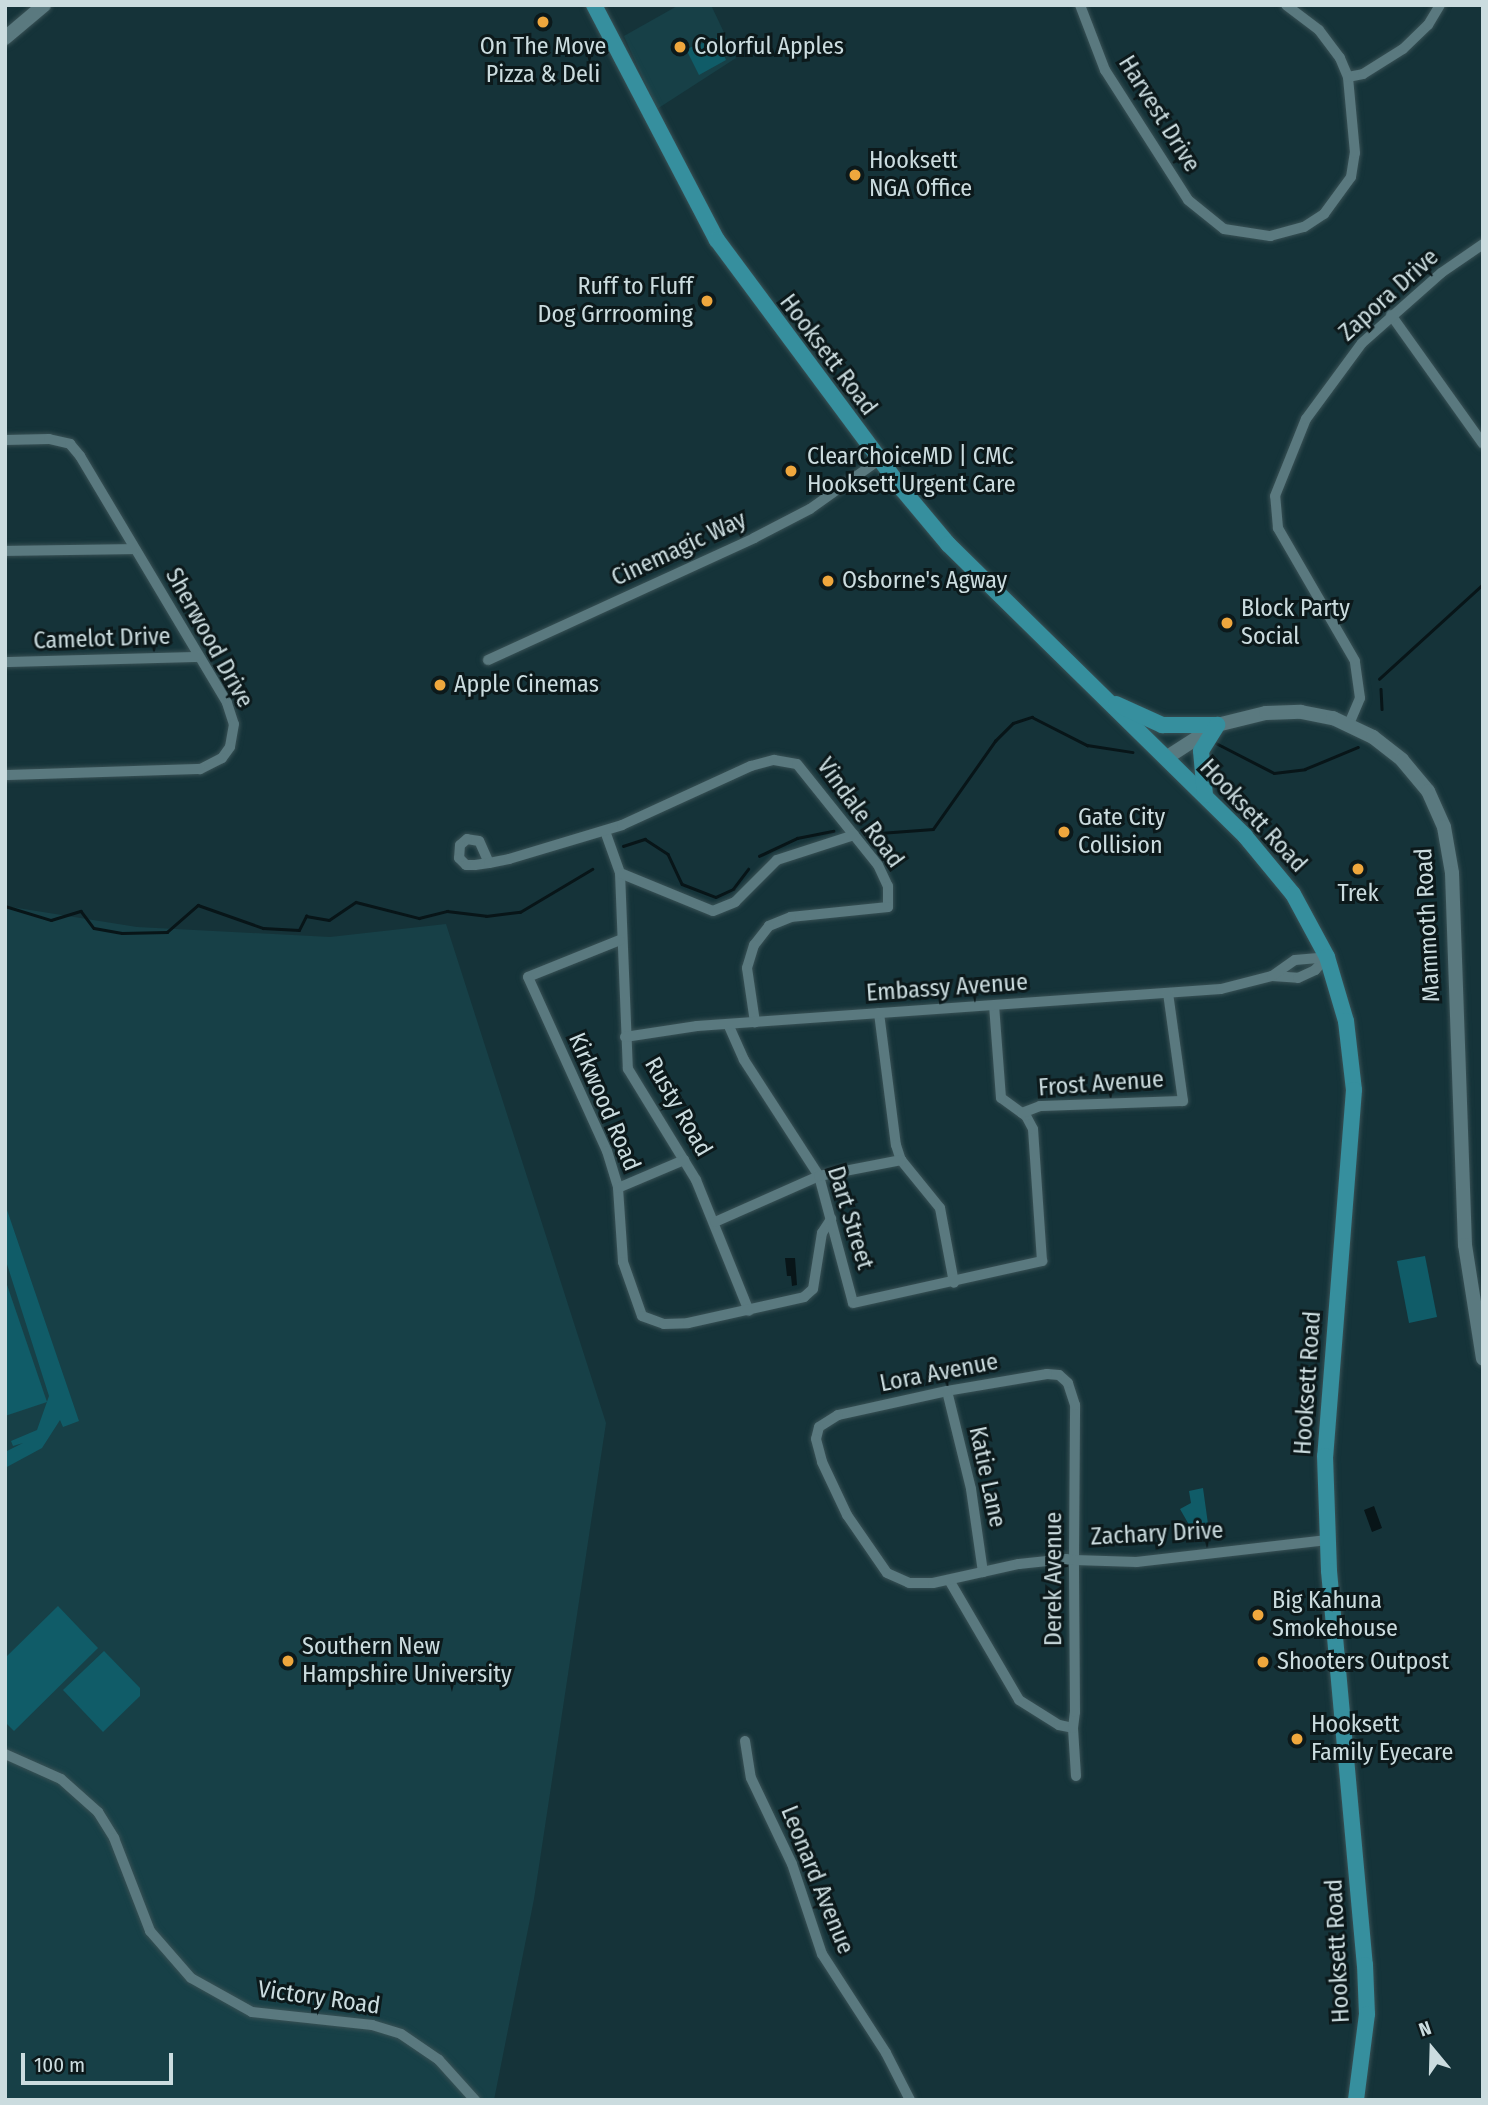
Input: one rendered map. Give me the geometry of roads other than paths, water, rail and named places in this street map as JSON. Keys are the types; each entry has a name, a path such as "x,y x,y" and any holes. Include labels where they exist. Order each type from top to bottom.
{"main road":[{"path":"5,38 44,5"},
{"name":"Hooksett Road","path":"594,5 717,240 879,460 948,544 1205,795 1281,878 1327,957 1346,1021 1354,1090 1326,1408 1327,1540 1365,1965 1367,2014 1356,2100"},
{"path":"1106,699 1162,725 1217,725"},
{"name":"Mammoth Road","path":"1166,758 1217,725 1283,712 1349,724 1390,748 1416,775 1437,809 1449,847 1465,1245 1483,1359"},
{"path":"1205,795 1201,751 1217,725"}],"street":[{"name":"Harvest Drive","path":"1080,5 1105,71 1173,176 1204,217 1224,229 1247,235 1282,234 1324,214 1340,197 1351,177 1354,153 1348,77"},
{"path":"1286,5 1334,48 1348,77 1363,74 1403,49 1428,25 1440,5"},
{"name":"Zapora Drive","path":"1349,724 1360,698 1355,661 1278,528 1275,496 1307,419 1355,352 1391,315 1483,244"},
{"path":"1391,315 1483,444"},
{"name":"Sherwood Drive","path":"5,440 49,439 70,444 87,466 200,657 234,724 230,747 212,765 5,775"},
{"name":"Cinemagic Way","path":"488,660 765,533 829,497 879,460"},
{"path":"5,551 134,549"},
{"name":"Camelot Drive","path":"5,662 200,657"},
{"name":"Vindale Road","path":"489,863 605,831 774,760 797,764 807,772 878,865 888,886 888,907 791,917 769,926 754,945 747,968 755,1022"},
{"name":"Rusty Road","path":"605,831 620,873 625,1037 633,1080 684,1160 715,1222 749,1311"},
{"path":"620,873 713,911 735,902 777,860 854,835"},
{"name":"Kirkwood Road","path":"620,940 528,977 607,1151 618,1188 623,1262 642,1316 664,1324 688,1323 749,1311"},
{"name":"Embassy Avenue","path":"1272,976 1295,960 1327,957"},
{"name":"Embassy Avenue","path":"625,1037 728,1024 1221,989 1272,976 1298,978 1315,970 1327,957"},
{"name":"Frost Avenue","path":"1023,1113 1040,1106 1183,1101 1168,993"},
{"path":"879,1013 901,1160 940,1208 954,1283 1042,1261 1036,1152 1031,1125 1023,1113 1001,1097 993,1006"},
{"name":"Dart Street","path":"728,1024 744,1060 819,1176 853,1303 954,1283"},
{"path":"618,1188 684,1160"},
{"path":"715,1222 819,1176 901,1160"},
{"path":"749,1311 804,1297 813,1289 822,1233 831,1219"},
{"name":"Lora Avenue","path":"819,1427 838,1415 947,1391 1047,1374 1059,1375 1068,1383"},
{"name":"Derek Avenue","path":"1068,1383 1075,1405 1073,1728 1076,1776"},
{"name":"Katie Lane","path":"947,1391 971,1489 983,1572"},
{"name":"Zachary Drive","path":"819,1427 822,1462 836,1494 887,1573 921,1584 1074,1559 1196,1557 1327,1540"},
{"path":"949,1580 1019,1700 1059,1725 1073,1728"},
{"name":"Leonard Avenue","path":"745,1741 751,1778 792,1864 822,1954 886,2053 910,2100"},
{"name":"Victory Road","path":"5,1754 61,1779 98,1812 114,1838 150,1931 197,1983 251,2012 372,2025 401,2034 439,2060 475,2100"}],"waterway":[{"path":"1379,679 1483,584"},
{"path":"1381,689 1382,709"},
{"path":"866,834 933,829 995,741 1013,723 1032,717 1087,745 1132,752"},
{"path":"1216,743 1274,773 1305,769 1358,747"},
{"path":"759,856 797,838 833,831"},
{"path":"623,846 645,839 668,854 682,884 716,897 733,889 748,869"},
{"path":"5,906 51,920 81,911 94,928 122,933 167,932 198,905 263,928 299,930 306,916 329,920 356,902 419,918 447,911 486,916 520,912 592,869"}],"place":[{"name":"On The Move Pizza & Deli","path":"543,22"},
{"name":"Colorful Apples","path":"680,47"},
{"name":"Hooksett NGA Office","path":"855,175"},
{"name":"Ruff to Fluff Dog Grrrooming","path":"707,301"},
{"name":"ClearChoiceMD | CMC Hooksett Urgent Care","path":"791,471"},
{"name":"Osborne's Agway","path":"828,581"},
{"name":"Block Party Social","path":"1227,623"},
{"name":"Apple Cinemas","path":"440,685"},
{"name":"Gate City Collision","path":"1064,832"},
{"name":"Trek","path":"1358,869"},
{"name":"Big Kahuna Smokehouse","path":"1258,1615"},
{"name":"Southern New Hampshire University","path":"288,1661"},
{"name":"Shooters Outpost","path":"1263,1662"},
{"name":"Hooksett Family Eyecare","path":"1297,1739"}]}
